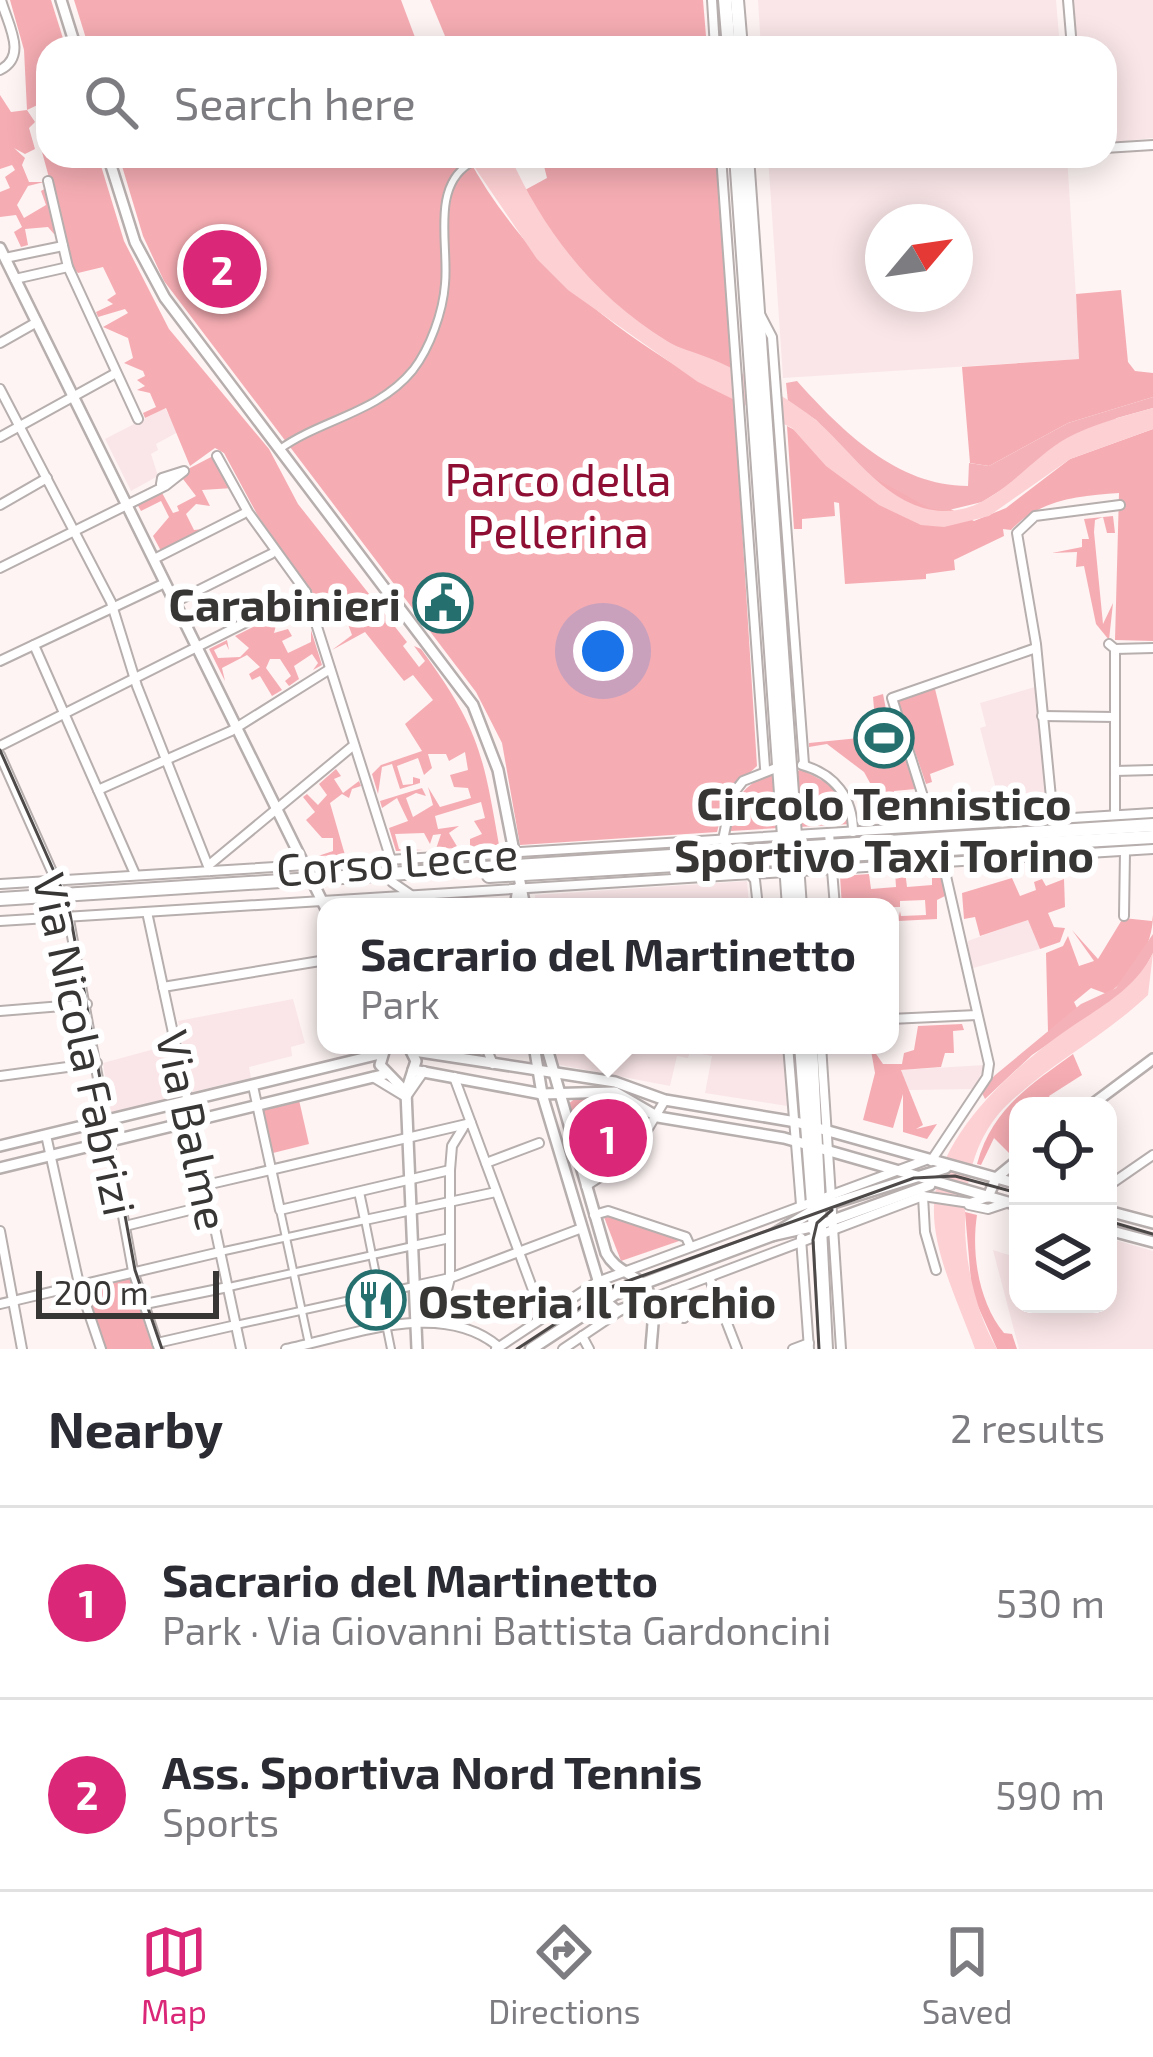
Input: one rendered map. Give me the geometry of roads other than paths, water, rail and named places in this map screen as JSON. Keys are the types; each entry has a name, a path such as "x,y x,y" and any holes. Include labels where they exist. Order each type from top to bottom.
{"main road":[{"path":"725,0 728,36"},
{"path":"737,0 740,36"},
{"path":"738,168 758,310 757,375"},
{"path":"747,168 746,281 761,424 791,854 798,898"},
{"path":"791,854 1153,825"},
{"path":"834,851 1153,837"},
{"name":"Corso Lecce","path":"311,877 392,882 732,851 791,854"},
{"path":"790,898 791,854"},
{"name":"Corso Lecce","path":"0,903 66,905 311,877 515,871"},
{"path":"801,1054 813,1145 826,1349"},
{"path":"811,1054 811,1126"},
{"path":"531,1349 604,1300 816,1219"}],"street":[{"path":"0,70 12,64 17,53 1,0"},
{"path":"61,0 72,36"},
{"path":"712,0 714,36"},
{"path":"1068,0 1071,36"},
{"path":"1117,147 1153,145"},
{"path":"111,168 128,223 155,282 472,705 498,770 522,898"},
{"path":"280,449 376,400 416,367 446,288 448,190 466,168"},
{"path":"722,168 726,219 757,375 784,766"},
{"path":"48,181 68,267 138,419"},
{"path":"726,219 747,229"},
{"path":"63,246 2,255 321,898"},
{"path":"0,282 68,267"},
{"path":"0,343 37,322"},
{"path":"0,437 116,373"},
{"path":"0,389 111,608 134,679 210,868 354,745"},
{"path":"217,456 248,512 306,592 391,860"},
{"path":"0,505 47,478"},
{"path":"0,568 161,484"},
{"path":"1053,818 1037,648 1019,528 1035,516 1120,505"},
{"path":"154,559 243,514"},
{"path":"175,602 272,554"},
{"path":"0,661 166,583"},
{"path":"0,750 306,592"},
{"path":"34,645 135,874"},
{"path":"1115,815 1112,647 1153,648"},
{"path":"932,825 892,698 1037,648"},
{"path":"98,790 237,728 330,669"},
{"path":"1042,716 1114,717"},
{"name":"Via Nicola Fabrizi","path":"0,750 66,905 133,1270 158,1346"},
{"path":"757,898 753,875 732,851 732,795 784,766 839,786 854,830"},
{"path":"1115,770 1153,770"},
{"path":"835,898 834,851 854,830 1153,813"},
{"path":"834,851 854,830"},
{"path":"791,854 834,851 943,863 1153,849"},
{"name":"Corso Lecce","path":"376,898 414,895 515,871 732,851"},
{"path":"1124,916 1125,851"},
{"name":"Corso Lecce","path":"0,884 210,868 311,877 391,860 515,871 753,875 791,854"},
{"path":"816,1219 939,1164 988,1077 943,863"},
{"path":"515,871 515,898"},
{"name":"Corso Lecce","path":"392,882 414,895"},
{"name":"Corso Lecce","path":"0,921 66,905 147,911 317,905"},
{"name":"Via Balme","path":"147,911 241,1349"},
{"path":"163,987 317,961"},
{"path":"0,1011 87,1004"},
{"path":"899,1018 977,1015"},
{"path":"0,1146 253,1086 364,1054"},
{"path":"386,1054 391,1076 406,1095"},
{"path":"412,1054 415,1072 406,1095 418,1349"},
{"path":"442,1054 615,1082 665,1100 811,1126 1009,1182"},
{"path":"489,1054 493,1064"},
{"path":"535,1054 542,1094 597,1282 604,1300 621,1310"},
{"path":"547,1054 608,1258 644,1283 652,1298 651,1349"},
{"path":"791,1054 811,1126 816,1219 809,1346 793,1349"},
{"path":"811,1126 820,1054"},
{"path":"1102,1097 1153,1059"},
{"path":"0,1076 97,1063"},
{"path":"0,1168 373,1077 415,1072 542,1094 615,1092 658,1117 813,1145 911,1175 933,1190 988,1209 1009,1205"},
{"path":"373,1077 406,1095"},
{"path":"454,1077 543,1317"},
{"path":"253,1086 309,1344"},
{"path":"586,1186 631,1157 665,1100"},
{"path":"206,1185 468,1125"},
{"path":"439,1322 450,1278 452,1147 468,1125"},
{"path":"46,1135 79,1284 101,1349"},
{"path":"486,1163 538,1143"},
{"path":"1117,1180 1153,1156"},
{"path":"563,1349 621,1310 710,1277 894,1170 939,1164"},
{"path":"988,1197 996,1178 1009,1167"},
{"path":"280,1210 450,1171"},
{"path":"286,1349 416,1322 439,1322 497,1348 597,1282 783,1211 816,1219 933,1190"},
{"path":"933,1190 925,1232 936,1270"},
{"path":"359,1192 391,1349"},
{"path":"0,1304 133,1270 496,1192"},
{"path":"970,1201 988,1197 1009,1203"},
{"path":"125,1226 210,1205"},
{"path":"594,1215 608,1211 686,1238 690,1246"},
{"path":"1117,1213 1153,1223"},
{"path":"816,1219 835,1258 841,1349"},
{"path":"158,1346 450,1278 582,1228"},
{"path":"0,1231 22,1349"},
{"path":"1117,1232 1153,1242"},
{"path":"145,1304 450,1238"},
{"path":"710,1277 737,1349"},
{"path":"674,1290 684,1318"},
{"path":"840,1328 850,1349"},
{"path":"582,1336 589,1349"}],"tram line":[{"path":"0,750 68,903 135,1270 162,1349"},
{"path":"517,1349 611,1287 914,1178 955,1176 1009,1191"},
{"path":"819,1349 813,1240 817,1223 832,1210"},
{"path":"1117,1224 1153,1234"}],"place":[{"name":"Ass. Sportiva Nord Tennis","path":"222,269"},
{"name":"Carabinieri","path":"443,603"},
{"name":"Circolo Tennistico Sportivo Taxi Torino","path":"884,738"},
{"name":"Sacrario del Martinetto","path":"608,1138"},
{"name":"Osteria Il Torchio","path":"376,1300"}],"park label":[{"name":"Parco della Pellerina","path":"558,504"}]}
